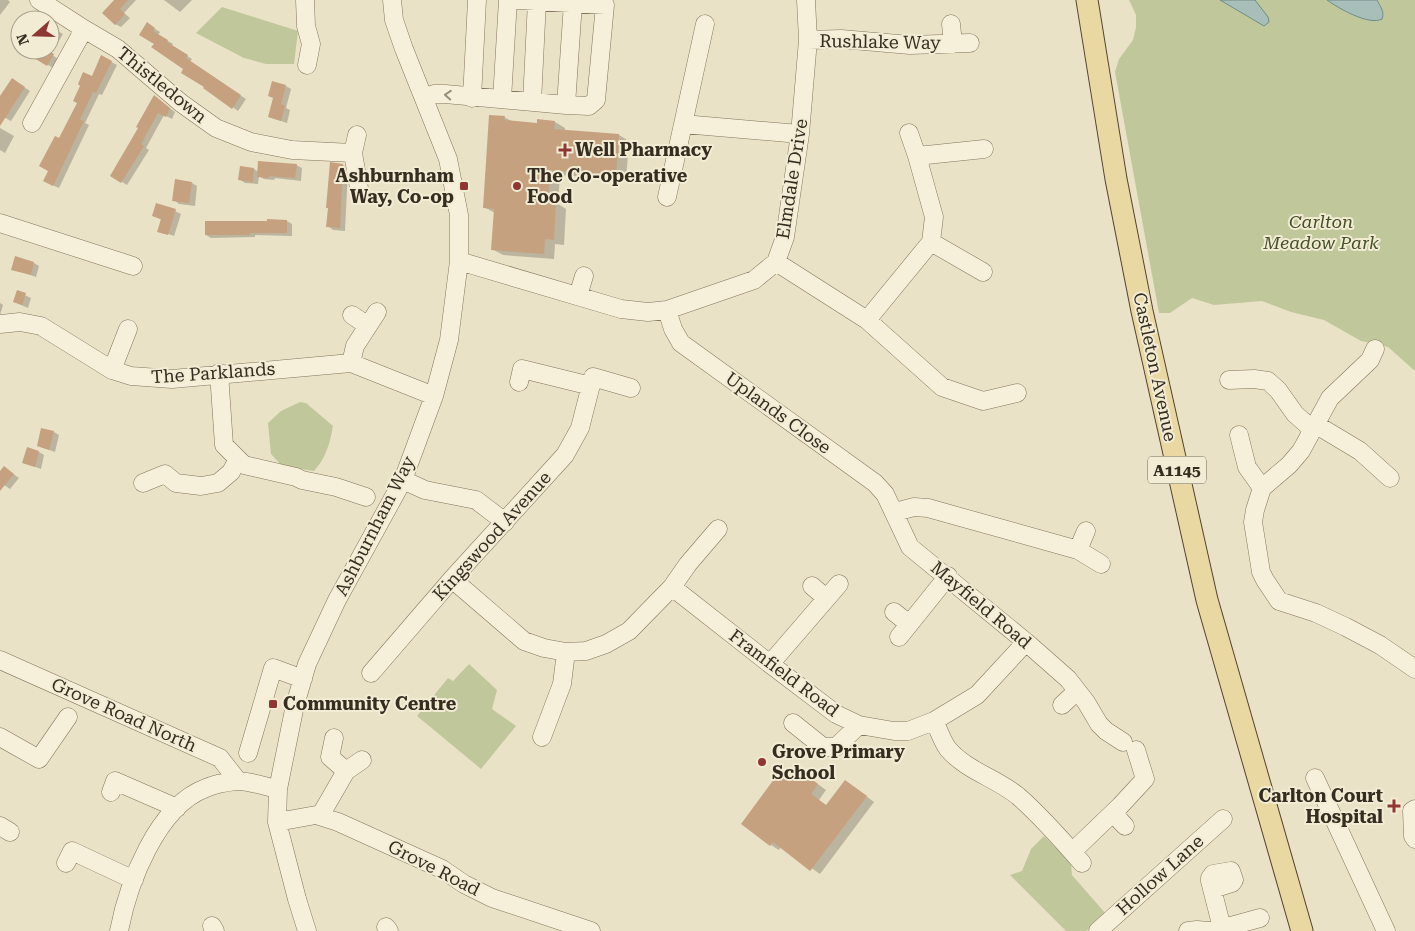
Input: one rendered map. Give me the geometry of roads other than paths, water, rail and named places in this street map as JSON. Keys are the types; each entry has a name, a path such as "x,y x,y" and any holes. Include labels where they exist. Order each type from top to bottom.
{"main road":[{"name":"Castleton Avenue","path":"1088,0 1116,179 1142,311 1207,600 1302,931"}],"street":[{"name":"Thistledown","path":"39,0 84,30 118,49 181,103 216,128 252,142 292,150 355,144 359,188"},
{"path":"305,0 306,26 311,44 307,65"},
{"name":"Ashburnham Way","path":"307,931 276,822 278,789 295,705 307,664 337,600 403,480 434,396 449,340 459,261 459,216 448,159 394,20 392,0"},
{"path":"472,98 477,0"},
{"path":"502,100 508,0"},
{"path":"424,98 434,94 445,94 472,98 589,106 596,100 605,2 573,4 553,1 518,0"},
{"name":"Elmdale Drive","path":"459,261 621,308 648,312 667,310 754,280 776,262 785,237 800,134 808,40 806,0"},
{"path":"532,102 537,1"},
{"path":"566,105 573,4"},
{"path":"667,197 705,24"},
{"name":"Rushlake Way","path":"951,24 953,44"},
{"path":"32,123 84,30"},
{"name":"Rushlake Way","path":"808,40 841,40 910,45 970,42"},
{"path":"683,124 800,134"},
{"path":"868,320 931,242 934,217 917,156 908,133"},
{"path":"917,156 984,149"},
{"path":"0,223 133,266"},
{"path":"931,242 983,272"},
{"path":"776,262 868,320 942,387 982,401 1017,393"},
{"path":"578,296 584,276"},
{"name":"Uplands Close","path":"667,310 673,329 681,343 875,483 885,494 895,512"},
{"path":"351,363 355,346 372,319 352,315"},
{"name":"The Parklands","path":"0,324 20,322 41,326 112,370 131,376 172,379 219,373 351,363 434,396"},
{"path":"112,370 128,329"},
{"path":"1375,349 1370,360 1330,398 1301,451 1290,465 1262,488 1255,510 1254,522 1261,572 1279,601 1316,613 1346,627 1380,645 1415,669"},
{"path":"519,382 522,369 591,386 593,377 631,388"},
{"path":"219,373 224,445 244,465 336,487 366,497"},
{"path":"1229,381 1254,379 1268,381 1278,390 1295,414 1360,451 1390,478"},
{"name":"Kingswood Avenue","path":"370,673 564,455 580,428 591,386"},
{"path":"1239,435 1247,467 1262,488"},
{"path":"144,483 165,474 176,483 201,486 218,483 231,472 238,459"},
{"path":"403,480 426,490 476,500 505,522"},
{"path":"895,512 914,507 928,508 1078,550 1101,564"},
{"name":"Mayfield Road","path":"895,512 910,546 948,576 1068,679 1099,724 1106,731 1130,746 1145,779 1119,815 1077,857 1018,796 1004,786 968,767 959,759 947,747 934,721"},
{"path":"452,579 524,641 544,648 566,652 586,651 606,644 628,631 672,587 688,564 718,529"},
{"path":"1078,550 1086,531"},
{"path":"894,612 904,631 948,576"},
{"path":"770,664 839,584"},
{"path":"812,586 826,598"},
{"name":"Framfield Road","path":"672,587 824,706 859,725 894,731 908,731 934,721 977,695 1026,642"},
{"path":"542,736 562,684 566,652"},
{"name":"Grove Road North","path":"0,660 220,758 238,781"},
{"path":"248,753 272,668 303,679"},
{"path":"1062,705 1082,697"},
{"path":"0,737 39,760 68,717"},
{"path":"793,723 823,747 836,747 859,725"},
{"path":"334,738 330,757 346,772"},
{"path":"320,816 346,772 362,760"},
{"path":"1315,778 1386,931"},
{"path":"119,931 139,863 164,821 183,802 206,788 238,781 278,789"},
{"path":"111,792 115,782 177,808"},
{"path":"1415,809 1412,811 1413,836 1415,839"},
{"name":"Grove Road","path":"276,822 316,815 338,822 442,869 464,884 492,898 591,931"},
{"name":"Hollow Lane","path":"1098,931 1223,818"},
{"path":"66,863 72,851 134,880"},
{"path":"1213,889 1215,930"},
{"path":"1188,931 1215,930 1260,918"}],"water":[{"path":"1220,0 1255,0 1268,17 1269,22 1264,26"},
{"path":"1327,0 1377,0 1383,11 1383,16 1382,19 1376,21 1362,18"}],"place":[{"name":"Well Pharmacy","path":"565,150"},
{"name":"Ashburnham Way, Co-op","path":"464,186"},
{"name":"The Co-operative Food","path":"517,186"},
{"name":"Community Centre","path":"273,704"},
{"name":"Grove Primary School","path":"762,762"},
{"name":"Carlton Court Hospital","path":"1394,806"}],"park label":[{"name":"Carlton Meadow Park","path":"1321,232"}]}
